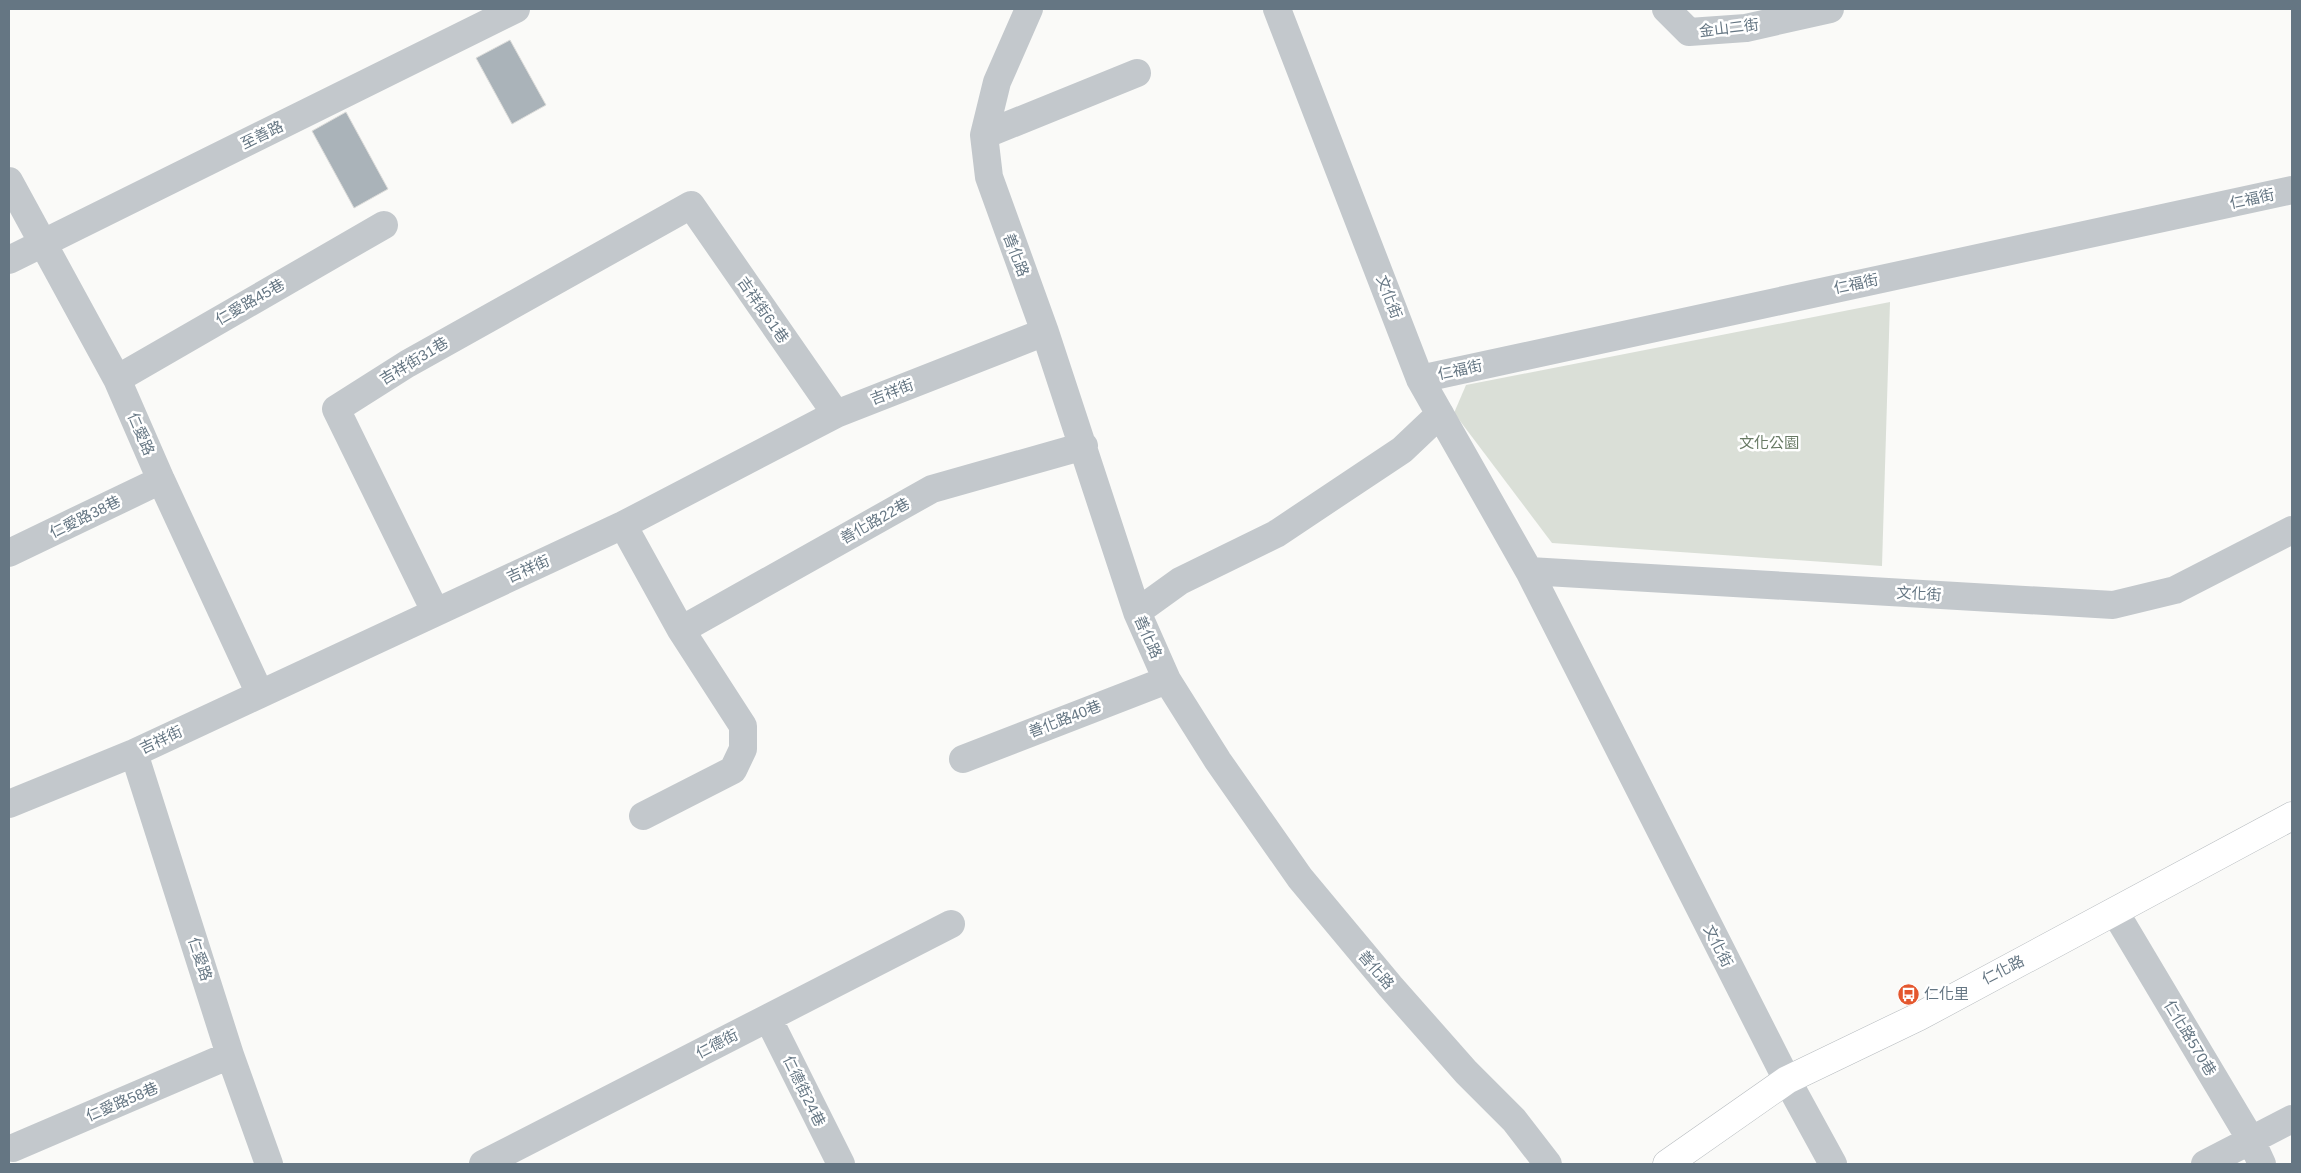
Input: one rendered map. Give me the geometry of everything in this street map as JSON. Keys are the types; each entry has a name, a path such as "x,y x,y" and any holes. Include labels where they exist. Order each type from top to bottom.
{"main road":[{"name":"仁化路","path":"1668,1164 1787,1080 1918,1016 2292,816"}],"street":[{"name":"至善路","path":"9,260 516,9"},
{"name":"善化路","path":"1029,9 997,82 984,135 989,177 1084,446 1137,612 1167,680 1218,761 1300,878 1396,993 1466,1072 1514,1120 1548,1164"},
{"name":"文化街","path":"1277,9 1420,378 1529,571 1787,1080 1833,1164"},
{"name":"金山二街","path":"1666,9 1688,32 1746,28 1830,9"},
{"path":"984,135 1137,73"},
{"name":"仁愛路","path":"9,181 117,379 160,480 260,694"},
{"name":"仁福街","path":"1420,378 2292,190"},
{"name":"吉祥街61巷","path":"691,205 836,414"},
{"name":"吉祥街31巷","path":"435,611 336,409 408,364 691,205"},
{"name":"仁愛路45巷","path":"117,379 384,225"},
{"name":"吉祥街","path":"9,804 134,753 435,611 623,526 836,414 1045,332"},
{"path":"1137,612 1180,581 1276,534 1402,450 1440,414"},
{"name":"善化路22巷","path":"680,630 932,489 1084,446"},
{"name":"仁愛路38巷","path":"9,553 160,480"},
{"path":"623,526 680,630 743,726 743,749 733,770 643,816"},
{"name":"文化街","path":"1529,571 2112,605 2176,590 2292,530"},
{"name":"善化路40巷","path":"963,759 1167,680"},
{"name":"仁愛路","path":"134,753 230,1056 269,1164"},
{"name":"仁化路570巷","path":"2115,912 2257,1152"},
{"name":"仁德街","path":"497,1161 951,924"},
{"name":"仁德街24巷","path":"768,1018 841,1164"},
{"name":"仁愛路58巷","path":"14,1150 230,1056"},
{"path":"2205,1164 2257,1152 2292,1119"}],"green space":[{"name":"文化公園","path":"1890,302 1882,566 1552,543 1454,413 1466,385"}],"building":[{"path":"510,40 546,105 512,124 476,58"},
{"path":"346,112 388,189 354,208 312,131"}],"place":[{"name":"仁化里","path":"1908,994"}]}
